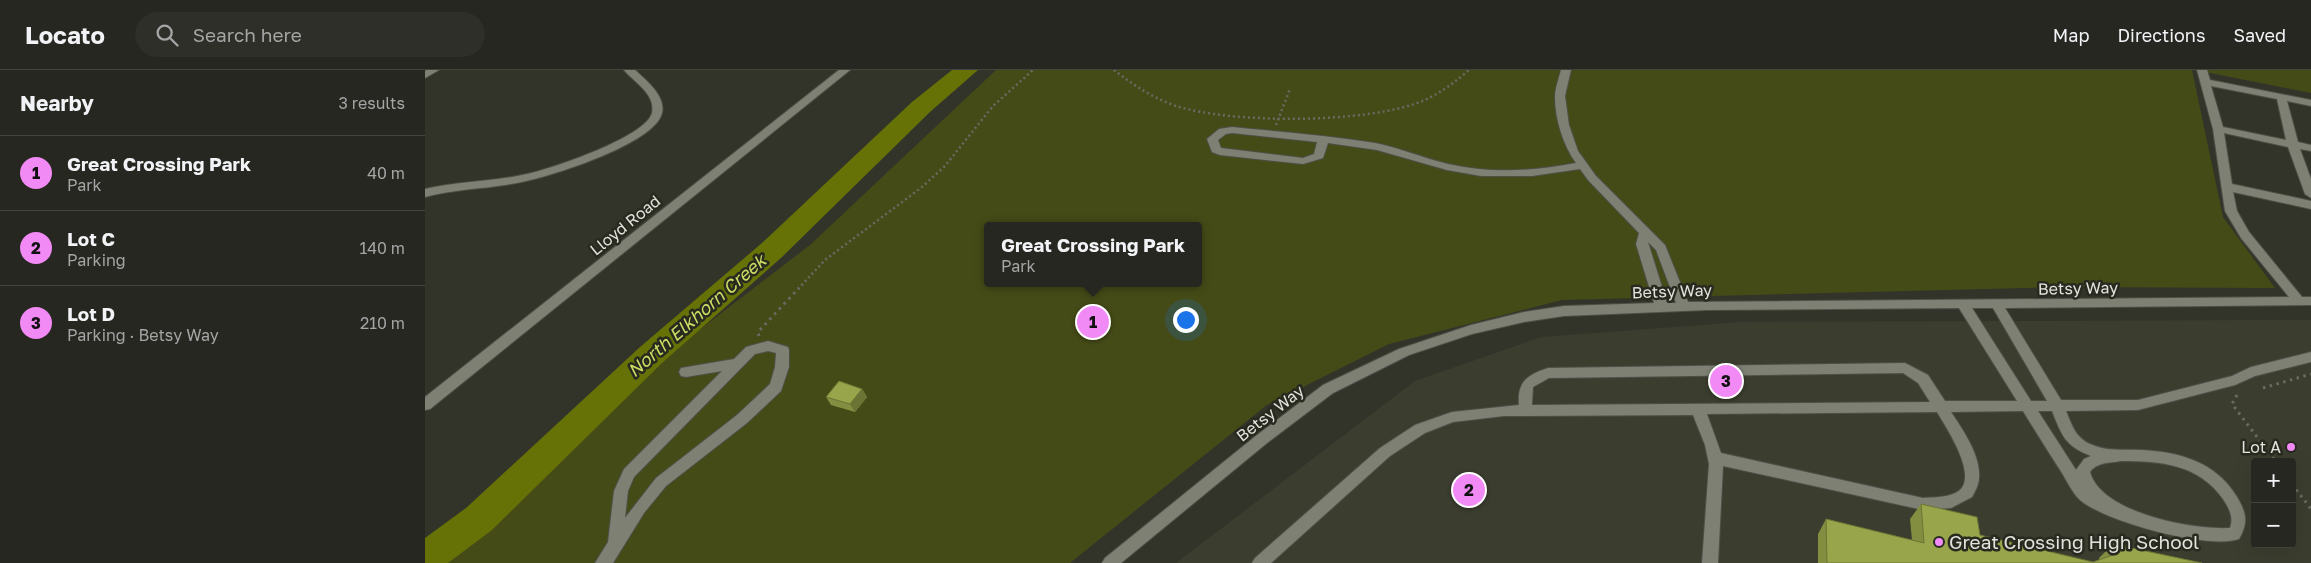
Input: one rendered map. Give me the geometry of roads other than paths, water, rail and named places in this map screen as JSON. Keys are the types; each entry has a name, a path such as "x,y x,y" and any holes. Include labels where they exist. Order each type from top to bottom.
{"street":[{"path":"425,75 434,70"},
{"path":"425,193 454,186 527,178 626,143 648,130 655,121 657,112 656,98 647,84 629,70"},
{"name":"Lloyd Road","path":"425,405 845,70"},
{"path":"1567,70 1560,96 1564,125 1573,151 1592,178 1661,248 1684,307"},
{"path":"2202,70 2218,129 2231,211 2245,235 2305,301"},
{"path":"2206,82 2311,103"},
{"path":"2281,97 2293,144 2311,194"},
{"path":"2218,129 2311,148"},
{"path":"1323,140 1319,156 1303,161 1224,153 1216,150 1212,145 1212,139 1215,135 1223,131 1272,134 1323,140 1387,149 1448,167 1501,175 1537,174 1583,165"},
{"path":"2228,187 2311,206"},
{"path":"1645,232 1642,244 1662,308"},
{"path":"1649,266 1667,265"},
{"name":"Betsy Way","path":"1115,561 1262,439 1328,390 1404,352 1471,330 1524,317 1564,311 1684,307 2305,301"},
{"path":"1963,305 2083,494 2115,513 2140,519 2221,536 2234,534 2240,526 2239,514 2226,492 2207,473 2189,463 2153,456 2097,458 2085,463 2082,470 2085,484 2112,505 2140,519"},
{"path":"1997,305 2057,406 2066,430 2073,440 2095,453 2112,457"},
{"path":"604,563 623,527 661,482 742,419 776,387 782,367 783,350 768,346 751,350 629,473 621,491 623,527"},
{"path":"1260,563 1385,452 1420,429 1452,417 1526,411 2138,405 2235,380 2275,364 2311,357"},
{"path":"686,372 737,364"},
{"path":"1526,411 1524,390 1527,384 1533,377 1548,373 1882,366 1905,368 1915,372 1923,379 1970,457 1974,476 1970,487 1961,497 1946,503 1923,504 1715,458"},
{"path":"1698,410 1709,436 1715,458 1710,563"}],"waterway":[{"name":"North Elkhorn Creek","path":"425,559 479,519 651,355 772,250 921,107 966,70"}],"place":[{"name":"Great Crossing Park","path":"1093,322"},
{"name":"Lot D","path":"1726,381"},
{"name":"Lot A","path":"2291,447"},
{"name":"Lot C","path":"1469,490"},
{"name":"Great Crossing High School","path":"1939,542"}]}
